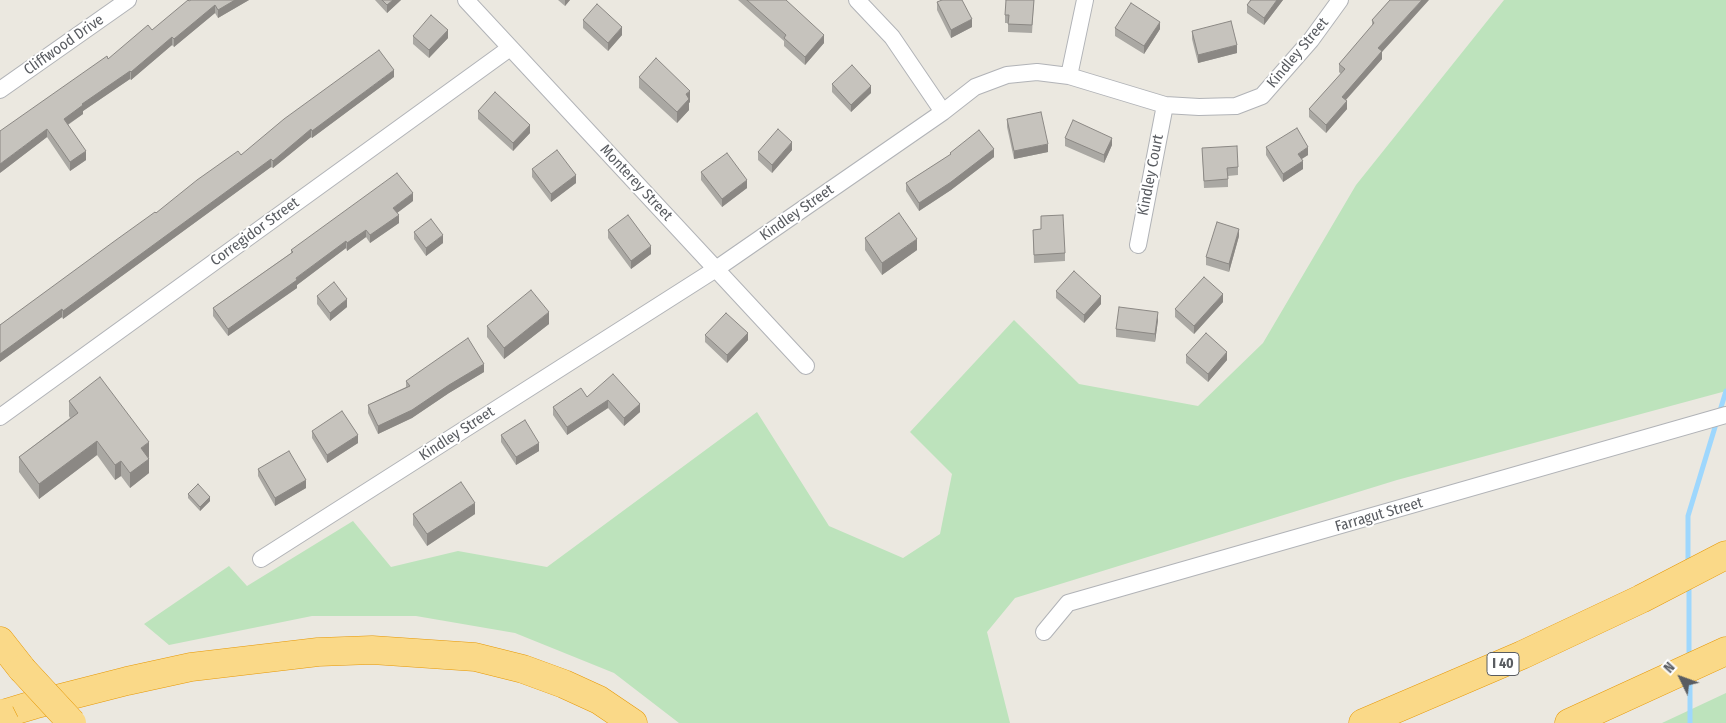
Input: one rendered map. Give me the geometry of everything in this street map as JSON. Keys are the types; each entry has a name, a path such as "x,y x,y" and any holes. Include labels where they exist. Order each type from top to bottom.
{"highway":[{"name":"I 40","path":"1363,723 1522,656 1641,599 1726,555"},
{"path":"0,641 22,669 72,723"},
{"path":"4,723 0,714 33,704 191,667 318,652 372,650 475,657 523,669 564,684 599,700 633,723"},
{"path":"1569,723 1726,652"}],"street":[{"name":"Cliffwood Drive","path":"0,90 128,0"},
{"name":"Monterey Street","path":"466,0 806,366"},
{"path":"857,0 892,37 943,112"},
{"path":"1069,76 1085,0"},
{"name":"Kindley Street","path":"261,559 716,269 943,112 975,87 1007,74 1037,72 1069,76 1164,105 1199,107 1236,106 1262,96 1311,40 1340,0"},
{"name":"Corregidor Street","path":"0,417 510,48"},
{"name":"Kindley Court","path":"1138,245 1164,105"},
{"name":"Farragut Street","path":"1044,632 1068,603 1726,415"}],"green space":[{"path":"1504,0 1726,0 1726,391 1397,480 1015,598 987,632 1010,723 679,723 614,673 515,633 416,616 312,616 169,645 144,624 229,566 247,586 353,521 391,567 458,551 547,567 757,412 829,526 903,558 940,534 952,474 910,432 1014,320 1079,384 1198,406 1263,343 1356,185"},
{"path":"1726,693 1726,723 1662,723"}],"building":[{"path":"188,0 235,0 218,10 215,5 174,39 172,37 131,72 82,104 64,119 86,151 70,162 47,129 0,164 0,131 107,56 108,59 148,25 152,30"},
{"path":"382,0 393,0 387,5"},
{"path":"747,0 786,0 824,35 805,57 784,38 786,35"},
{"path":"942,0 962,0 972,19 951,30 937,2"},
{"path":"1006,0 1034,0 1032,25 1008,24 1009,15 1005,15"},
{"path":"1251,0 1277,0 1264,18 1247,5"},
{"path":"1390,0 1422,0 1378,48 1382,51 1342,97 1347,101 1326,125 1309,109 1345,69 1339,64 1374,23 1372,20"},
{"path":"1131,3 1160,22 1144,46 1115,28"},
{"path":"597,4 622,27 608,43 583,20"},
{"path":"431,15 448,30 429,50 413,36"},
{"path":"1231,21 1237,45 1198,55 1192,31"},
{"path":"379,50 394,70 312,131 311,129 273,161 271,159 63,311 62,309 0,354 0,325 156,213 197,180 238,151 241,155 284,119"},
{"path":"656,58 690,91 686,94 689,99 677,112 639,77"},
{"path":"852,65 871,86 851,105 832,84"},
{"path":"495,92 530,125 513,143 478,111"},
{"path":"1041,112 1048,144 1014,151 1007,119"},
{"path":"1073,120 1112,138 1104,155 1065,138"},
{"path":"1297,128 1308,147 1298,154 1303,161 1283,174 1266,147"},
{"path":"778,129 792,142 772,165 758,152"},
{"path":"979,130 994,149 951,182 919,203 906,183 951,154"},
{"path":"1237,146 1238,167 1227,168 1228,179 1204,181 1202,148"},
{"path":"557,150 576,175 551,194 532,169"},
{"path":"727,153 747,180 722,199 701,172"},
{"path":"397,173 413,193 393,208 399,215 370,235 366,230 347,243 346,241 296,278 297,280 228,329 213,308 293,252 291,250"},
{"path":"899,213 917,239 882,263 865,238"},
{"path":"628,215 651,246 631,261 608,230"},
{"path":"1063,215 1065,253 1034,255 1033,230 1041,229 1041,216"},
{"path":"431,219 443,235 426,248 414,232"},
{"path":"1217,222 1239,229 1229,264 1206,257"},
{"path":"1074,271 1101,296 1084,315 1056,291"},
{"path":"1204,277 1223,294 1194,326 1175,309"},
{"path":"334,282 347,299 330,313 317,296"},
{"path":"531,290 549,312 504,348 487,326"},
{"path":"1119,307 1158,312 1155,334 1116,329"},
{"path":"726,313 748,333 727,355 705,335"},
{"path":"1206,333 1227,352 1208,374 1186,355"},
{"path":"468,338 484,364 412,410 378,426 368,405 410,386 406,381"},
{"path":"613,374 640,404 624,418 608,400 567,427 553,407 581,388 587,397"},
{"path":"100,377 149,442 141,448 149,459 130,473 121,461 115,465 97,441 39,484 19,457 78,413 69,401"},
{"path":"342,411 358,435 327,455 312,431"},
{"path":"525,420 539,443 516,457 501,435"},
{"path":"289,451 306,480 275,498 258,469"},
{"path":"461,482 475,503 427,534 413,514"},
{"path":"198,484 210,497 200,507 188,494"}],"waterway":[{"path":"1688,565 1688,516 1726,391"},
{"path":"1689,584 1689,658"},
{"path":"1690,676 1690,723"}]}
